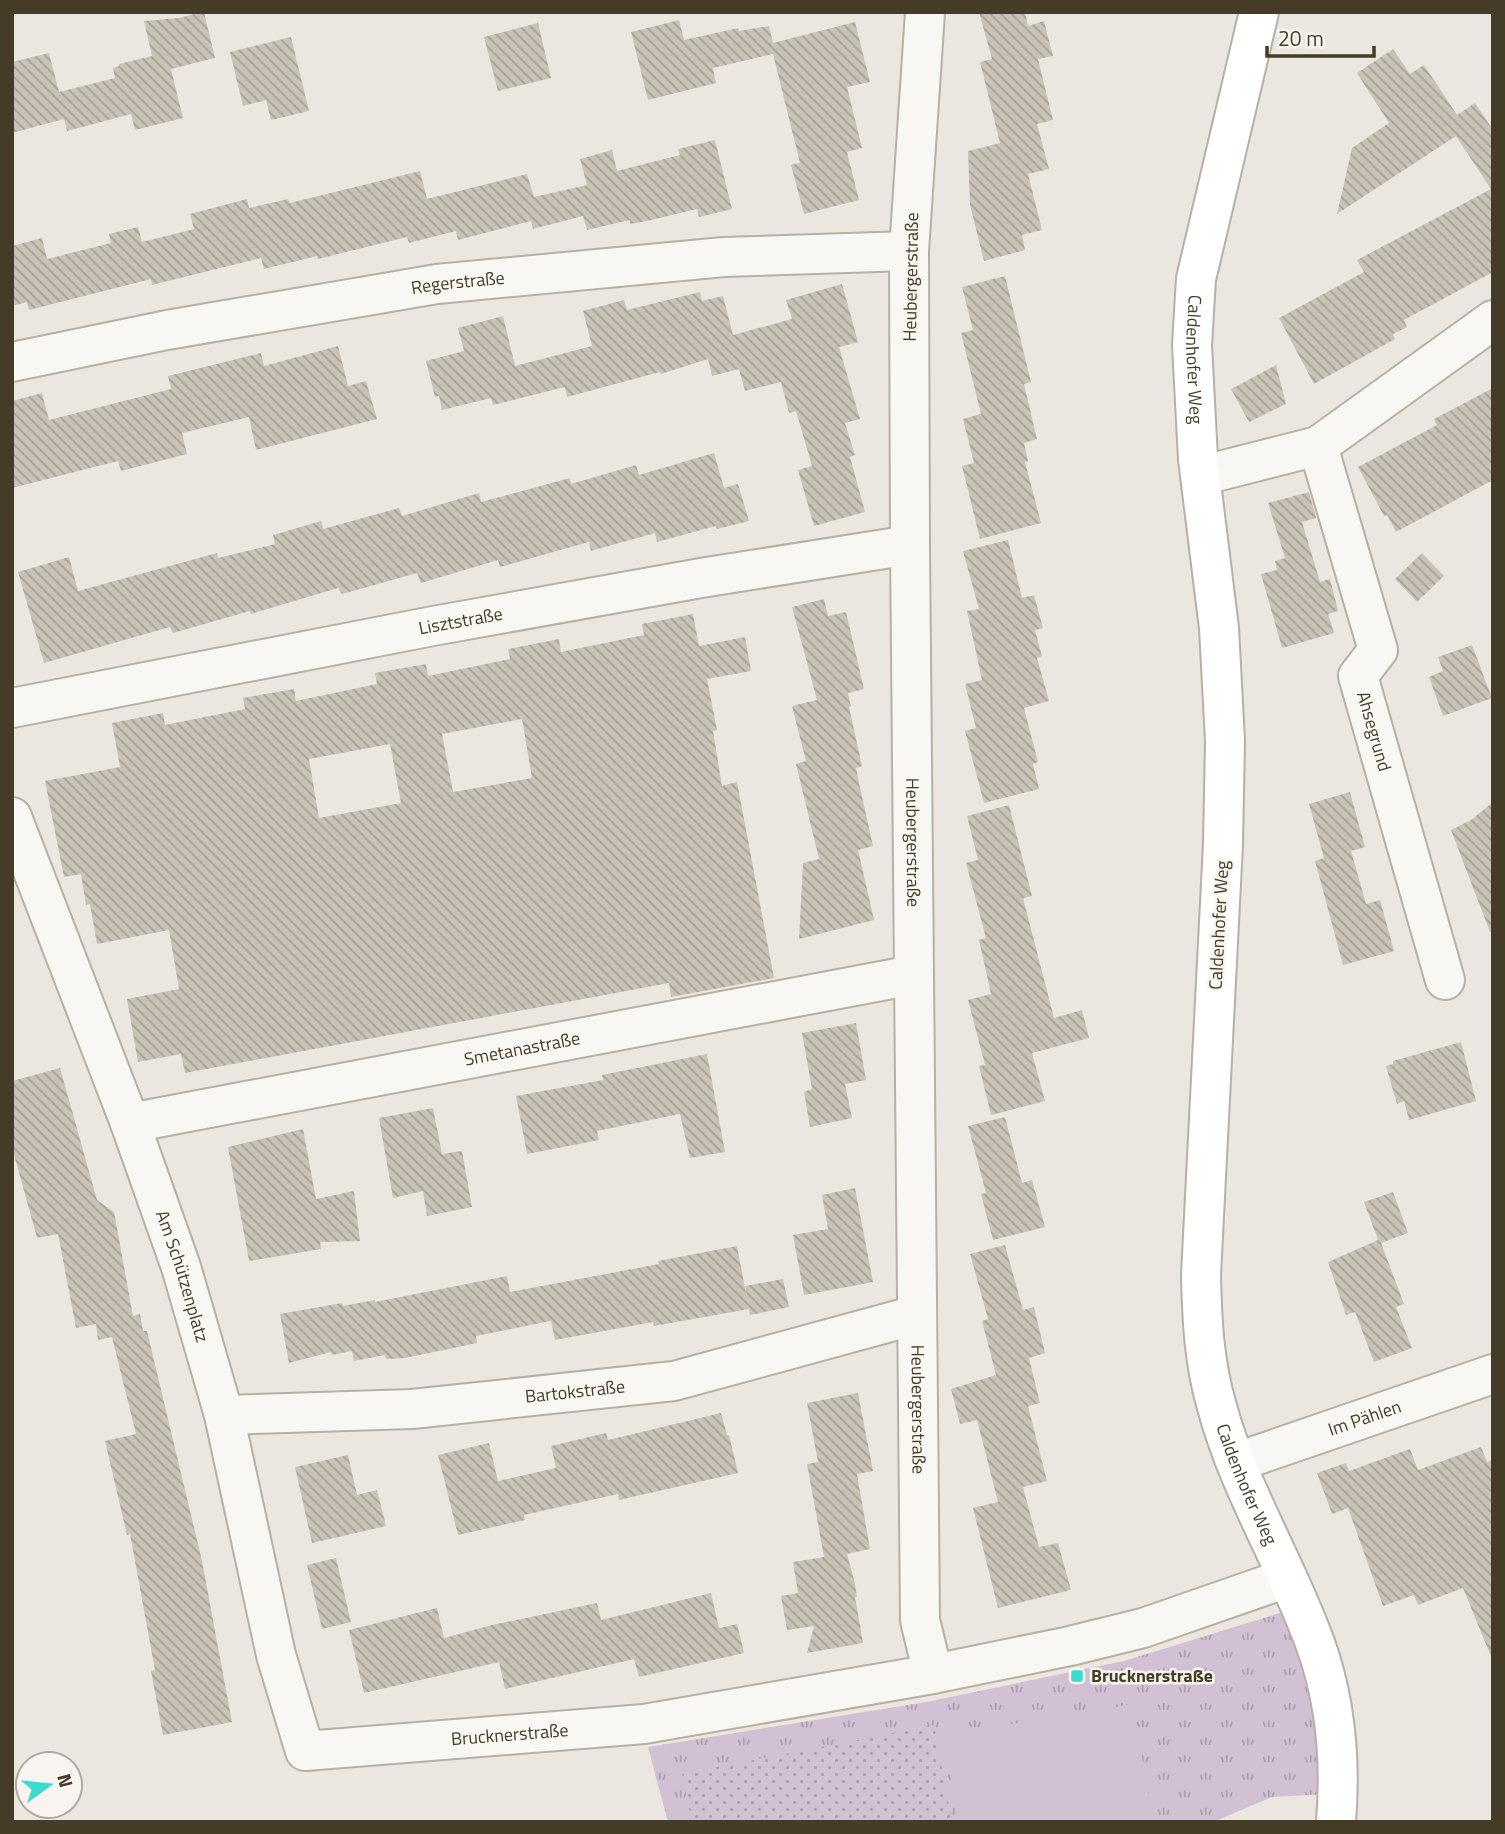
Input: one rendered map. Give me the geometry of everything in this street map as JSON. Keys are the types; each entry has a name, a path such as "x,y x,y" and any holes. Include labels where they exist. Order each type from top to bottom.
{"main road":[{"name":"Caldenhofer Weg","path":"1259,12 1196,279 1192,345 1200,476 1219,628 1225,741 1223,844 1201,1275 1203,1339 1217,1408 1237,1462 1315,1644 1329,1693 1337,1737 1339,1785 1336,1822"}],"street":[{"name":"Heubergerstraße","path":"925,12 909,251 909,544 920,1620 933,1674"},
{"name":"Regerstraße","path":"12,362 167,330 437,284 724,257 909,251"},
{"path":"1200,476 1318,446 1493,320"},
{"name":"Ahsegrund","path":"1318,446 1378,650 1358,676 1444,980"},
{"name":"Lisztstraße","path":"12,708 446,623 909,544"},
{"name":"Am Schützenplatz","path":"12,817 130,1123 181,1267 224,1415 276,1656 305,1751"},
{"name":"Smetanastraße","path":"130,1123 914,975"},
{"name":"Bartokstraße","path":"224,1415 412,1409 674,1381 916,1315"},
{"name":"Im Pählen","path":"1237,1462 1493,1374"},
{"name":"Brucknerstraße","path":"305,1751 644,1724 933,1674 1143,1628 1287,1578"}],"green space":[{"path":"1283,1612 1312,1671 1329,1794 1272,1797 1213,1822 668,1822 648,1747 926,1702 1124,1661"},
{"path":"1133,1704 1153,1821 958,1822 944,1735"},
{"path":"934,1725 952,1822 692,1822 682,1774"}],"building":[{"path":"204,12 215,58 171,69 183,118 135,130 131,114 67,131 64,119 12,133 12,62 49,53 59,92 115,78 113,68 119,64 152,56 144,21 179,18"},
{"path":"979,12 1025,12 1028,26 1044,21 1053,56 1038,59 1053,120 1037,124 1049,169 1028,174 1042,230 1022,235 1025,250 984,261 970,205 968,151 1000,143 980,62 992,59"},
{"path":"679,20 684,40 738,28 739,31 769,26 773,43 855,22 870,82 847,87 862,148 847,152 859,200 804,214 791,165 800,163 773,54 713,68 716,83 648,100 631,32"},
{"path":"538,23 551,78 498,91 484,37"},
{"path":"291,37 309,111 271,120 266,100 243,106 230,52"},
{"path":"1393,49 1410,74 1424,65 1457,115 1475,103 1493,130 1493,272 1404,320 1407,327 1393,334 1395,339 1314,384 1279,318 1364,272 1357,260 1491,189 1456,136 1337,214 1352,148 1389,123 1357,73"},
{"path":"715,140 732,209 699,217 697,209 647,221 630,224 630,220 587,230 583,216 533,229 531,221 458,240 456,231 409,243 407,237 264,269 261,258 152,285 151,279 29,310 27,302 12,306 12,246 42,238 47,259 111,243 109,234 138,227 142,242 194,229 190,214 247,199 249,208 288,199 290,203 420,171 427,199 527,174 534,197 587,185 580,159 612,150 617,171 680,155 678,149"},
{"path":"1005,276 1031,382 1024,384 1037,439 1024,443 1028,461 1025,462 1041,523 980,539 962,466 974,463 963,419 981,414 961,333 973,330 962,287"},
{"path":"842,284 858,342 839,347 860,419 845,423 855,455 850,457 865,512 814,526 798,470 812,466 796,411 789,413 781,382 745,391 739,369 712,376 708,359 661,374 660,372 567,397 565,387 493,405 491,398 442,410 439,396 435,397 426,361 464,351 458,328 503,316 515,366 592,346 583,311 624,300 627,310 700,292 702,301 723,296 733,335 792,319 786,300"},
{"path":"338,346 348,386 366,381 377,419 256,450 249,417 182,433 187,454 121,471 118,461 12,488 12,401 42,393 49,420 171,389 168,376 261,353 264,366"},
{"path":"1276,365 1286,404 1249,422 1231,389"},
{"path":"1493,388 1493,480 1396,532 1387,515 1384,516 1358,467 1437,425 1434,419"},
{"path":"714,453 724,488 738,484 749,521 717,529 716,526 657,542 655,533 591,551 589,542 500,567 498,560 421,583 417,573 342,594 338,588 251,614 250,611 173,633 170,627 44,663 18,572 69,557 78,591 217,553 218,558 275,544 273,535 321,521 323,529 399,508 402,516 479,493 481,502 570,478 571,484 636,465 639,475"},
{"path":"1309,492 1316,518 1302,522 1320,582 1330,579 1338,611 1328,614 1334,633 1282,648 1261,574 1277,570 1275,561 1285,558 1268,503"},
{"path":"1008,540 1022,598 1034,595 1043,628 1035,630 1042,656 1037,658 1049,701 1024,708 1038,762 1033,764 1039,789 984,803 965,731 976,728 965,684 982,680 967,611 979,609 963,551"},
{"path":"1422,553 1444,576 1417,602 1395,579"},
{"path":"824,599 828,616 846,612 864,689 848,693 862,766 856,768 873,846 858,850 874,920 799,939 803,863 819,859 796,764 806,761 792,706 817,700 792,607"},
{"path":"693,614 699,646 745,637 751,671 707,679 717,730 713,731 722,786 737,782 774,978 671,997 669,983 185,1073 181,1054 138,1062 127,999 179,989 169,930 97,944 81,874 64,877 45,781 120,767 112,723 163,713 165,725 245,709 243,698 294,689 296,701 377,684 375,673 426,664 428,676 510,659 508,649 559,639 561,652 644,635 642,624","holes":["522,719 532,778 453,792 442,734","390,744 401,803 319,818 309,759"]},
{"path":"1472,645 1492,698 1443,716 1429,677 1443,671 1438,657"},
{"path":"1350,792 1365,847 1351,851 1366,904 1380,900 1394,951 1343,965 1315,861 1324,858 1309,804"},
{"path":"1493,802 1493,932 1490,932 1451,830 1471,820"},
{"path":"1009,805 1032,896 1023,898 1054,1018 1082,1010 1089,1038 1032,1053 1045,1101 991,1115 979,1066 985,1065 968,1000 991,994 979,940 986,938 966,863 978,860 967,816"},
{"path":"856,1023 866,1080 845,1084 852,1118 810,1127 804,1092 812,1089 802,1033"},
{"path":"1461,1042 1476,1101 1409,1120 1404,1101 1397,1104 1386,1066 1393,1064 1393,1061"},
{"path":"707,1054 725,1152 690,1158 680,1114 597,1131 599,1140 527,1154 516,1096 603,1080 602,1075"},
{"path":"60,1068 97,1200 114,1212 133,1316 140,1314 143,1331 147,1331 202,1561 232,1722 163,1735 151,1671 155,1670 130,1534 127,1535 105,1441 136,1434 112,1337 98,1340 96,1324 76,1328 58,1234 37,1238 12,1147 12,1081"},
{"path":"433,1108 442,1154 462,1151 472,1207 427,1216 423,1191 393,1198 379,1118"},
{"path":"1005,1117 1022,1183 1032,1180 1045,1227 993,1240 981,1194 986,1193 968,1126"},
{"path":"303,1129 316,1199 354,1191 360,1241 320,1242 321,1249 249,1261 228,1147"},
{"path":"855,1188 873,1282 804,1295 793,1235 828,1229 822,1195"},
{"path":"1393,1192 1408,1233 1381,1243 1404,1304 1396,1307 1412,1348 1374,1362 1355,1312 1346,1315 1328,1262 1378,1240 1364,1202"},
{"path":"1005,1245 1023,1310 1034,1307 1045,1353 1029,1358 1040,1403 1028,1406 1047,1481 1023,1487 1039,1547 1058,1543 1071,1590 998,1608 973,1508 998,1502 977,1420 960,1424 951,1389 996,1375 982,1321 988,1319 970,1254"},
{"path":"737,1246 749,1309 654,1326 653,1322 555,1340 551,1321 476,1336 477,1343 405,1358 386,1359 385,1355 354,1361 352,1351 332,1355 331,1352 289,1363 280,1314 342,1303 343,1306 375,1302 507,1276 510,1292 659,1264 658,1261"},
{"path":"783,1279 789,1307 750,1315 745,1286"},
{"path":"858,1393 873,1471 857,1474 870,1549 847,1554 855,1584 863,1643 807,1653 814,1626 787,1630 781,1596 798,1593 793,1562 824,1557 807,1464 818,1462 807,1403"},
{"path":"721,1413 738,1473 619,1500 618,1494 524,1515 525,1520 458,1535 438,1455 489,1443 498,1481 556,1468 551,1446 606,1433 608,1440"},
{"path":"1481,1447 1487,1462 1493,1460 1492,1659 1463,1588 1418,1605 1414,1595 1383,1606 1348,1508 1332,1514 1317,1473 1346,1463 1349,1471 1410,1449 1418,1470"},
{"path":"348,1455 357,1495 377,1490 386,1526 312,1543 295,1467"},
{"path":"336,1558 351,1622 322,1629 307,1565"},
{"path":"711,1593 719,1628 737,1624 744,1653 639,1677 634,1659 505,1689 499,1662 364,1693 349,1630 437,1608 444,1638 597,1603 601,1620"}],"place":[{"name":"Brucknerstraße","path":"1077,1676"}]}
